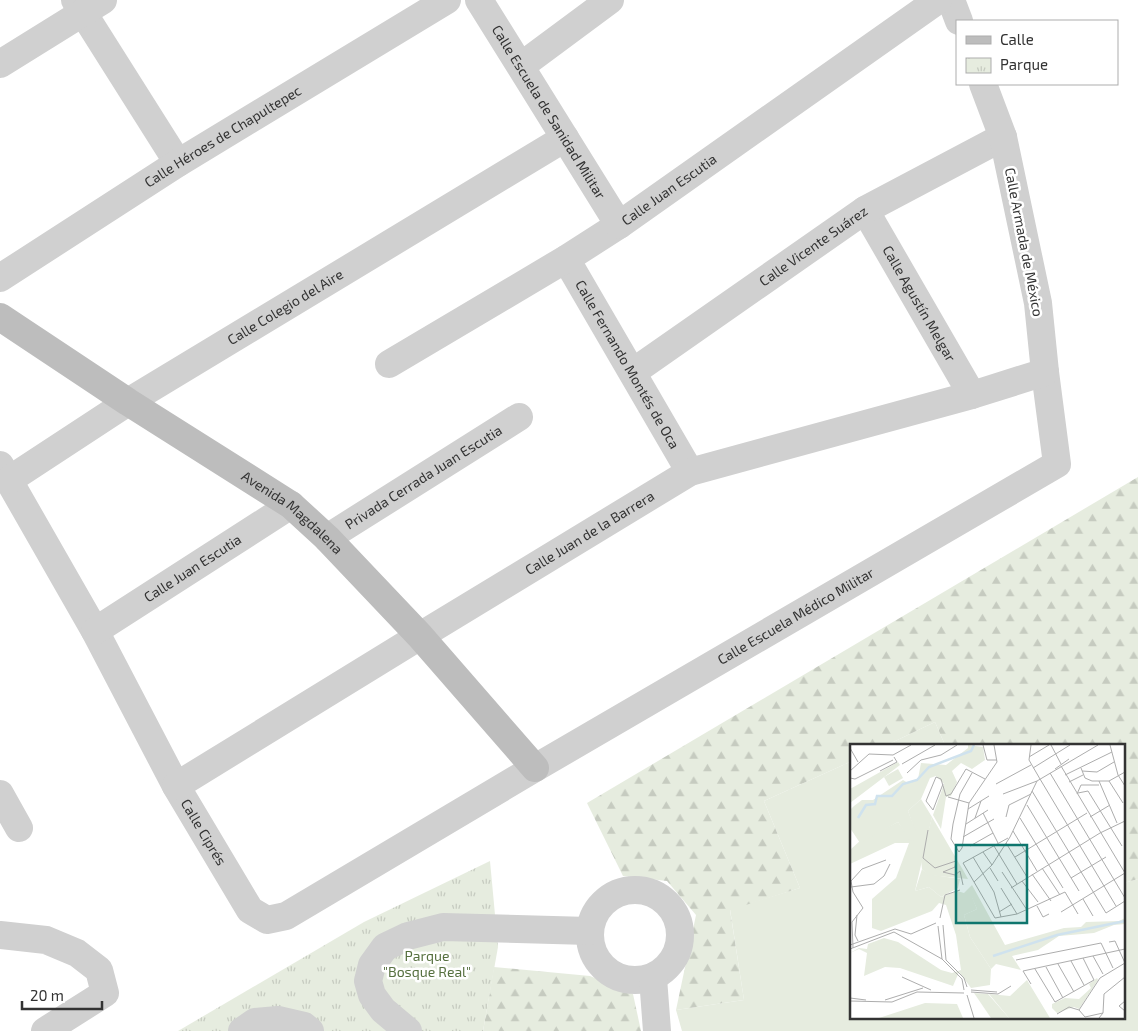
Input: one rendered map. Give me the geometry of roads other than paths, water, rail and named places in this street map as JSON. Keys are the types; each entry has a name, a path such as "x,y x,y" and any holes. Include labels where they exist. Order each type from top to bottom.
{"main road":[{"name":"Avenida Magdalena","path":"0,317 128,402 291,505 327,538 420,636 535,768"}],"street":[{"name":"Calle Héroes de Chapultepec","path":"0,278 178,163 447,0"},
{"name":"Calle Escuela de Sanidad Militar","path":"479,0 619,225"},
{"path":"521,66 610,0"},
{"name":"Calle Juan Escutia","path":"389,364 566,259 619,225 938,0"},
{"path":"951,0 959,20"},
{"path":"0,64 87,4 178,163"},
{"name":"Calle Armada de México","path":"983,85 1003,137 1038,303 1057,464"},
{"name":"Calle Vicente Suárez","path":"633,372 865,210 1003,137"},
{"name":"Calle Colegio del Aire","path":"5,472 128,402 565,138"},
{"name":"Calle Agustín Melgar","path":"865,210 972,395"},
{"name":"Calle Fernando Montés de Oca","path":"566,259 690,472"},
{"name":"Calle Juan de la Barrera","path":"176,786 690,472 972,395 1045,372"},
{"name":"Privada Cerrada Juan Escutia","path":"327,538 519,417"},
{"name":"Calle Escuela Médico Militar","path":"535,768 1057,464"},
{"name":"Calle Ciprés","path":"5,472 95,631 176,786 250,910 267,920 286,916 535,768"},
{"name":"Calle Juan Escutia","path":"95,631 291,505"},
{"path":"0,794 19,828"},
{"path":"631,890 645,890 658,896 669,905 676,917 680,938 674,959 665,970 653,978 637,981 622,979 608,973 597,961 590,946 589,931 593,916 602,903 615,894 631,890"},
{"path":"408,1031 383,1010 372,996 368,981 372,965 385,947 408,936 443,927 589,931"},
{"path":"0,935 46,940 77,953 99,970 105,992 45,1031"},
{"path":"653,978 657,1031"},
{"path":"242,1031 255,1022 278,1020 304,1026 310,1031"}],"park label":[{"name":"Parque \"Bosque Real\"","path":"427,964"}]}
